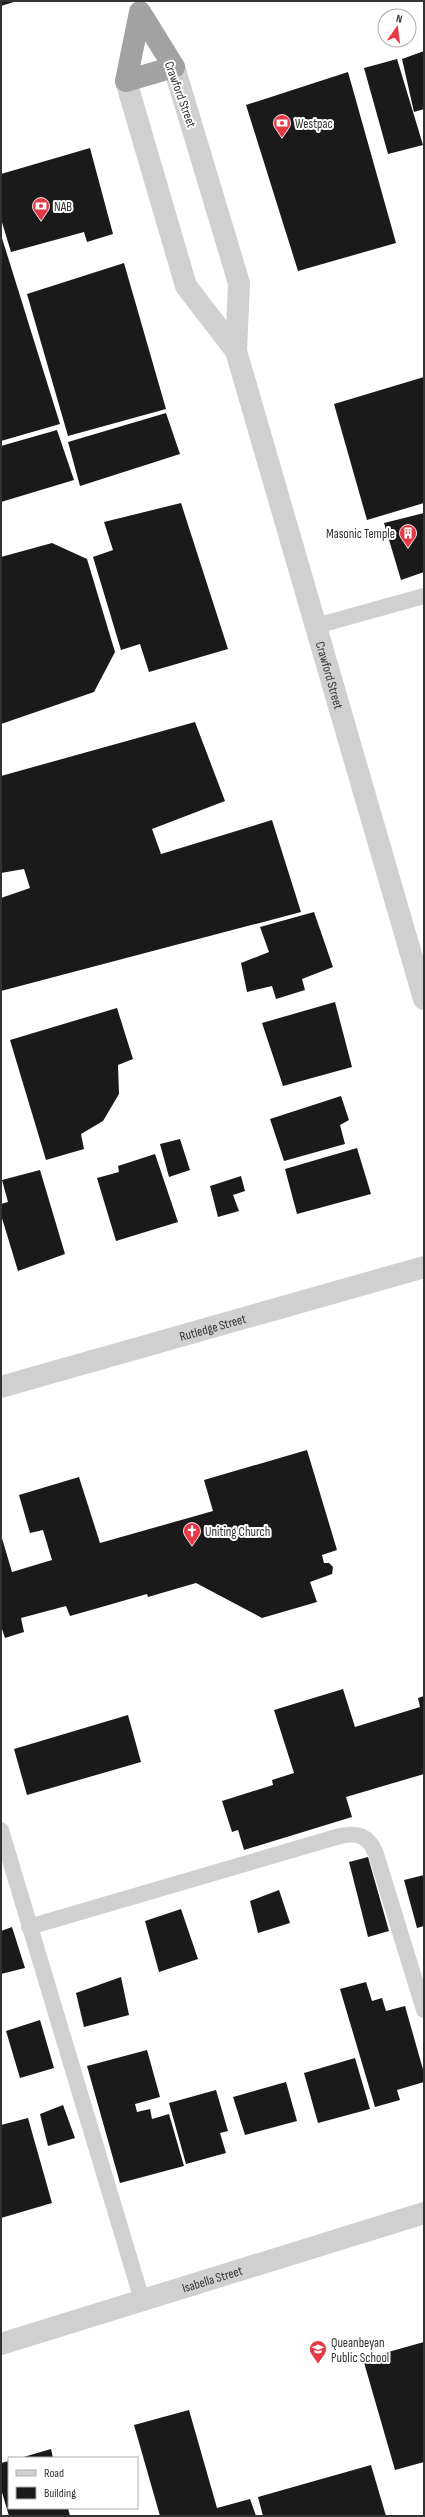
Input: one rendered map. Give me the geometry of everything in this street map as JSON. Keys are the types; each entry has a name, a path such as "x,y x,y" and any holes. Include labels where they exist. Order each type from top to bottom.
{"highway":[{"name":"Crawford Street","path":"126,81 140,12 174,67"},
{"path":"126,81 174,67"}],"street":[{"name":"Crawford Street","path":"174,67 239,283 236,351 424,999"},
{"name":"Crawford Street","path":"126,81 186,286 236,351"},
{"name":"Rutledge Street","path":"1,1387 424,1267"},
{"name":"Isabella Street","path":"1,2344 424,2213"}],"lane":[{"path":"316,626 424,596"},
{"path":"1,1830 142,2300"},
{"path":"30,1927 340,1836 358,1835 368,1840 376,1854 424,2010"}],"building":[{"path":"1,1 17,1 1,6"},
{"path":"424,51 424,109 414,112 402,59"},
{"path":"397,59 423,145 388,154 364,68"},
{"path":"348,72 396,243 298,271 246,105"},
{"path":"90,148 113,234 87,242 84,232 11,252 1,219 1,174"},
{"path":"1,235 60,424 1,441"},
{"path":"124,263 166,409 68,436 27,294"},
{"path":"424,377 424,503 367,520 334,404"},
{"path":"166,413 180,454 80,486 68,442"},
{"path":"57,430 74,480 1,502 1,446"},
{"path":"181,503 228,649 149,672 140,644 121,650 93,557 113,550 104,522"},
{"name":"Masonic Temple","path":"424,513 424,572 401,580 384,523"},
{"path":"52,543 87,559 115,652 94,692 1,724 1,557"},
{"path":"195,722 225,801 152,829 161,854 272,820 301,912 1,991 1,898 30,888 24,869 1,873 1,776"},
{"path":"314,912 333,967 302,979 305,990 276,999 272,986 247,992 241,963 269,952 260,927"},
{"path":"335,1002 352,1067 283,1086 262,1023"},
{"path":"117,1008 133,1059 118,1065 119,1094 103,1121 81,1134 84,1149 46,1160 10,1040"},
{"path":"341,1096 349,1120 340,1125 345,1144 284,1161 270,1119"},
{"path":"180,1139 190,1170 169,1177 160,1144"},
{"path":"357,1148 371,1194 297,1214 285,1169"},
{"path":"155,1154 178,1222 116,1241 97,1178 119,1172 118,1166"},
{"path":"40,1170 65,1254 18,1271 1,1215 1,1204 8,1202 2,1180"},
{"path":"241,1176 245,1191 233,1195 239,1211 218,1217 210,1186"},
{"name":"Uniting Church","path":"307,1450 337,1550 322,1555 324,1563 329,1563 333,1567 332,1574 310,1582 317,1602 262,1618 196,1583 148,1597 147,1594 70,1616 66,1606 21,1618 24,1632 5,1638 1,1626 1,1535 12,1572 52,1560 43,1530 30,1533 19,1495 79,1477 100,1543 213,1511 204,1480"},
{"path":"343,1689 355,1727 420,1707 418,1698 424,1696 424,1774 346,1797 352,1817 244,1850 238,1830 232,1832 222,1801 273,1785 272,1780 294,1773 274,1710"},
{"path":"128,1715 141,1762 27,1795 14,1749"},
{"path":"368,1857 389,1931 368,1937 349,1862"},
{"path":"424,1875 424,1926 417,1928 404,1880"},
{"path":"279,1890 290,1923 258,1933 250,1901"},
{"path":"181,1909 198,1959 159,1972 145,1921"},
{"path":"12,1927 25,1968 1,1974 1,1931"},
{"path":"121,1977 129,2015 84,2027 76,1993"},
{"path":"366,1982 372,2001 382,1998 386,2011 405,2006 424,2073 424,2082 397,2090 400,2100 375,2107 340,1989"},
{"path":"40,2020 54,2068 20,2078 6,2031"},
{"path":"147,2050 160,2097 135,2104 137,2112 150,2109 152,2119 169,2114 184,2166 120,2183 87,2066"},
{"path":"355,2058 370,2109 318,2123 304,2073"},
{"path":"286,2082 297,2121 245,2135 233,2097"},
{"path":"216,2090 228,2131 220,2133 226,2153 186,2164 169,2103"},
{"path":"63,2105 75,2138 48,2146 40,2114"},
{"path":"28,2118 52,2203 1,2218 1,2125"},
{"path":"424,2342 424,2462 395,2470 363,2359"},
{"path":"189,2410 217,2508 250,2499 256,2516 160,2516 134,2425"},
{"path":"51,2449 53,2457 23,2457"},
{"path":"8,2461 8,2509 68,2509 70,2516 9,2516 1,2489 1,2463"},
{"path":"371,2465 386,2516 263,2516 258,2497"}],"place":[{"name":"Westpac","path":"282,138"},
{"name":"NAB","path":"41,221"},
{"name":"Masonic Temple","path":"408,548"},
{"name":"Uniting Church","path":"192,1546"},
{"name":"Queanbeyan Public School","path":"318,2364"}]}
